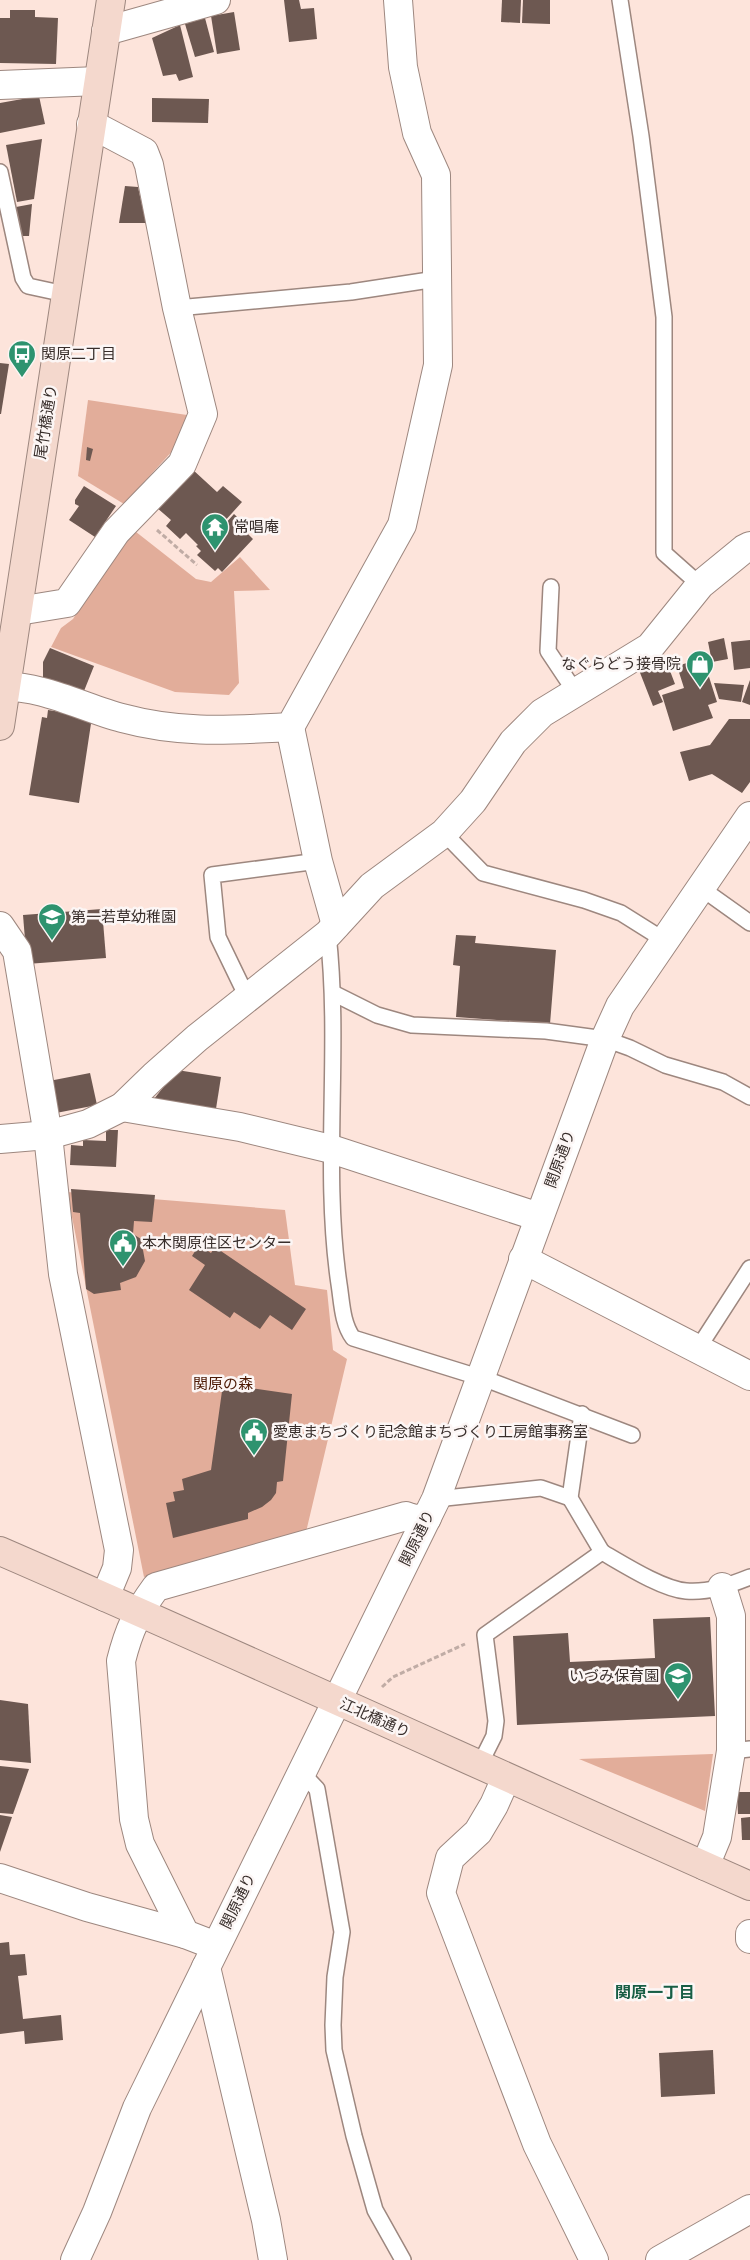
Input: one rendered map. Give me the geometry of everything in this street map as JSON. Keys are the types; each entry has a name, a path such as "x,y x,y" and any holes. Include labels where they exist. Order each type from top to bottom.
{"main road":[{"name":"尾竹橋通り","path":"0,726 3,686 18,611 111,0"},
{"name":"江北橋通り","path":"0,1551 750,1886"}],"street":[{"path":"106,32 216,0"},
{"path":"332,929 290,727 402,525 438,365 436,175 417,133 403,67 398,0"},
{"path":"0,85 98,80"},
{"path":"18,611 67,603 116,532 182,464 203,414 177,308 150,165 144,152 91,124"},
{"path":"0,1139 48,1135 88,1124 122,1108 154,1076 247,997 332,929 372,886 444,833 473,801 513,742 542,712 650,647 700,585 750,546"},
{"path":"3,686 40,692 122,718 166,727 206,731 290,727"},
{"name":"関原通り","path":"75,2260 97,2212 137,2108 432,1509 539,1216 605,1040 620,1006 750,816"},
{"path":"0,926 18,951 48,1135 63,1274 119,1550 117,1568 105,1597"},
{"path":"122,1108 240,1128 331,1149 539,1216"},
{"path":"523,1259 750,1376"},
{"path":"273,2260 211,1956 185,1934 140,1844 134,1819 121,1662 138,1611 156,1587 406,1516 414,1519 432,1509"},
{"path":"705,1866 717,1838 741,1750 731,1616 722,1588"},
{"path":"506,1778 494,1805 478,1832 450,1858 441,1893 537,2144 594,2260"},
{"path":"0,1878 87,1907 185,1934"},
{"path":"750,1934 750,1939"},
{"path":"674,2256 750,2209"}],"lane":[{"path":"620,0 641,136 664,317 664,553 700,585"},
{"path":"0,172 23,278 28,286 65,294"},
{"path":"177,308 342,293 436,279"},
{"path":"551,587 548,651 576,693"},
{"path":"444,833 483,873 584,900 621,914 664,940"},
{"path":"247,997 218,937 212,875 318,860"},
{"path":"701,888 750,923"},
{"path":"332,929 331,1149 334,1253 346,1328 353,1338 481,1378 582,1414 632,1435"},
{"path":"333,993 377,1014 412,1025 546,1031 605,1040 630,1048 665,1065 723,1082 750,1097"},
{"path":"698,1350 750,1268"},
{"path":"582,1414 570,1498 602,1552 650,1579 686,1591 722,1588 750,1577"},
{"path":"432,1509 541,1488 570,1498"},
{"path":"480,1766 494,1736 496,1721 485,1635 602,1552"},
{"path":"302,1773 317,1789 342,1932 336,1977 333,2025 334,2050 354,2136 375,2210 403,2260"}],"path":[{"path":"135,512 197,565"},
{"path":"382,1687 393,1677 485,1635"}],"green space":[{"path":"88,400 187,415 175,448 124,504 78,476"},
{"path":"131,528 196,579 211,582 240,557 270,590 234,591 239,683 229,695 175,692 51,647 61,628 73,619"},
{"name":"関原の森","path":"67,1192 285,1210 295,1285 327,1290 333,1350 347,1359 306,1532 144,1577"},
{"path":"712,1754 705,1811 579,1759"}],"building":[{"path":"284,0 299,0 301,9 314,8 317,39 289,42"},
{"path":"502,0 521,0 520,23 501,22"},
{"path":"523,0 550,0 550,24 522,23"},
{"path":"10,10 35,10 35,17 58,18 56,64 0,63 0,18 10,18"},
{"path":"234,12 240,50 217,54 211,16"},
{"path":"205,18 214,52 195,57 185,24"},
{"path":"180,25 193,77 179,81 176,74 163,76 152,38"},
{"path":"39,96 45,124 0,133 0,103"},
{"path":"152,98 209,99 208,123 152,122"},
{"path":"42,139 34,199 17,202 6,145"},
{"path":"125,186 138,187 146,223 119,223"},
{"path":"32,204 29,236 21,236 16,207"},
{"path":"0,363 9,364 1,414 0,414"},
{"path":"87,447 93,449 90,461 86,460"},
{"path":"192,469 217,492 223,486 242,502 223,523 224,525 234,514 251,530 248,534 253,539 222,572 218,568 215,571 197,555 201,551 196,546 198,545 186,533 180,539 166,526 171,520 156,507"},
{"path":"84,486 116,506 95,537 69,520 79,506 75,504 75,500"},
{"path":"724,638 728,659 712,662 708,642"},
{"path":"750,640 750,668 734,670 731,642"},
{"path":"50,648 94,666 80,701 43,687 43,662"},
{"path":"664,655 675,684 658,691 663,702 653,706 637,665"},
{"path":"703,658 717,702 708,705 713,718 673,731 662,695 684,688 677,666"},
{"path":"750,680 750,705 742,702"},
{"path":"714,683 744,685 741,702 719,699"},
{"path":"48,710 92,717 79,803 29,795 42,717 47,718"},
{"path":"729,719 750,719 750,782 742,793 712,774 689,781 680,752 710,745"},
{"path":"102,909 106,958 27,964 23,915"},
{"path":"456,935 476,936 475,943 556,950 550,1024 456,1017 460,966 453,965"},
{"path":"177,1070 221,1077 215,1115 150,1104"},
{"path":"90,1073 97,1105 56,1113 49,1081"},
{"path":"106,1130 118,1130 116,1167 70,1165 71,1145 83,1146 83,1140 106,1141"},
{"path":"71,1189 155,1195 152,1222 134,1221 133,1234 141,1239 145,1261 136,1277 120,1283 121,1290 94,1294 86,1289 80,1213 73,1212"},
{"path":"199,1245 211,1253 215,1247 306,1309 292,1330 270,1315 260,1329 234,1312 230,1318 189,1290 205,1265 192,1256"},
{"path":"223,1384 292,1394 283,1481 277,1482 276,1493 271,1500 262,1507 248,1513 248,1519 173,1538 166,1503 175,1501 173,1492 184,1490 182,1479 211,1470"},
{"path":"710,1617 715,1716 517,1725 513,1636 568,1633 570,1662 655,1658 653,1619"},
{"path":"0,1700 28,1704 31,1763 0,1760"},
{"path":"0,1766 29,1769 13,1814 0,1813"},
{"path":"737,1792 750,1792 750,1814 738,1814"},
{"path":"0,1815 12,1817 0,1852"},
{"path":"750,1817 750,1840 742,1840 741,1818"},
{"path":"9,1942 10,1955 25,1954 27,1975 18,1976 23,2019 61,2015 63,2040 25,2044 24,2031 0,2034 0,1943"},
{"path":"713,2050 715,2094 661,2097 659,2053"}],"place":[{"name":"関原二丁目","path":"22,378"},
{"name":"常唱庵","path":"215,551"},
{"name":"なぐらどう接骨院","path":"700,688"},
{"name":"第一若草幼稚園","path":"52,941"},
{"name":"本木関原住区センター","path":"123,1267"},
{"name":"愛恵まちづくり記念館まちづくり工房館事務室","path":"254,1456"},
{"name":"いづみ保育園","path":"678,1700"}],"district":[{"name":"関原一丁目","path":"655,1992"}]}
